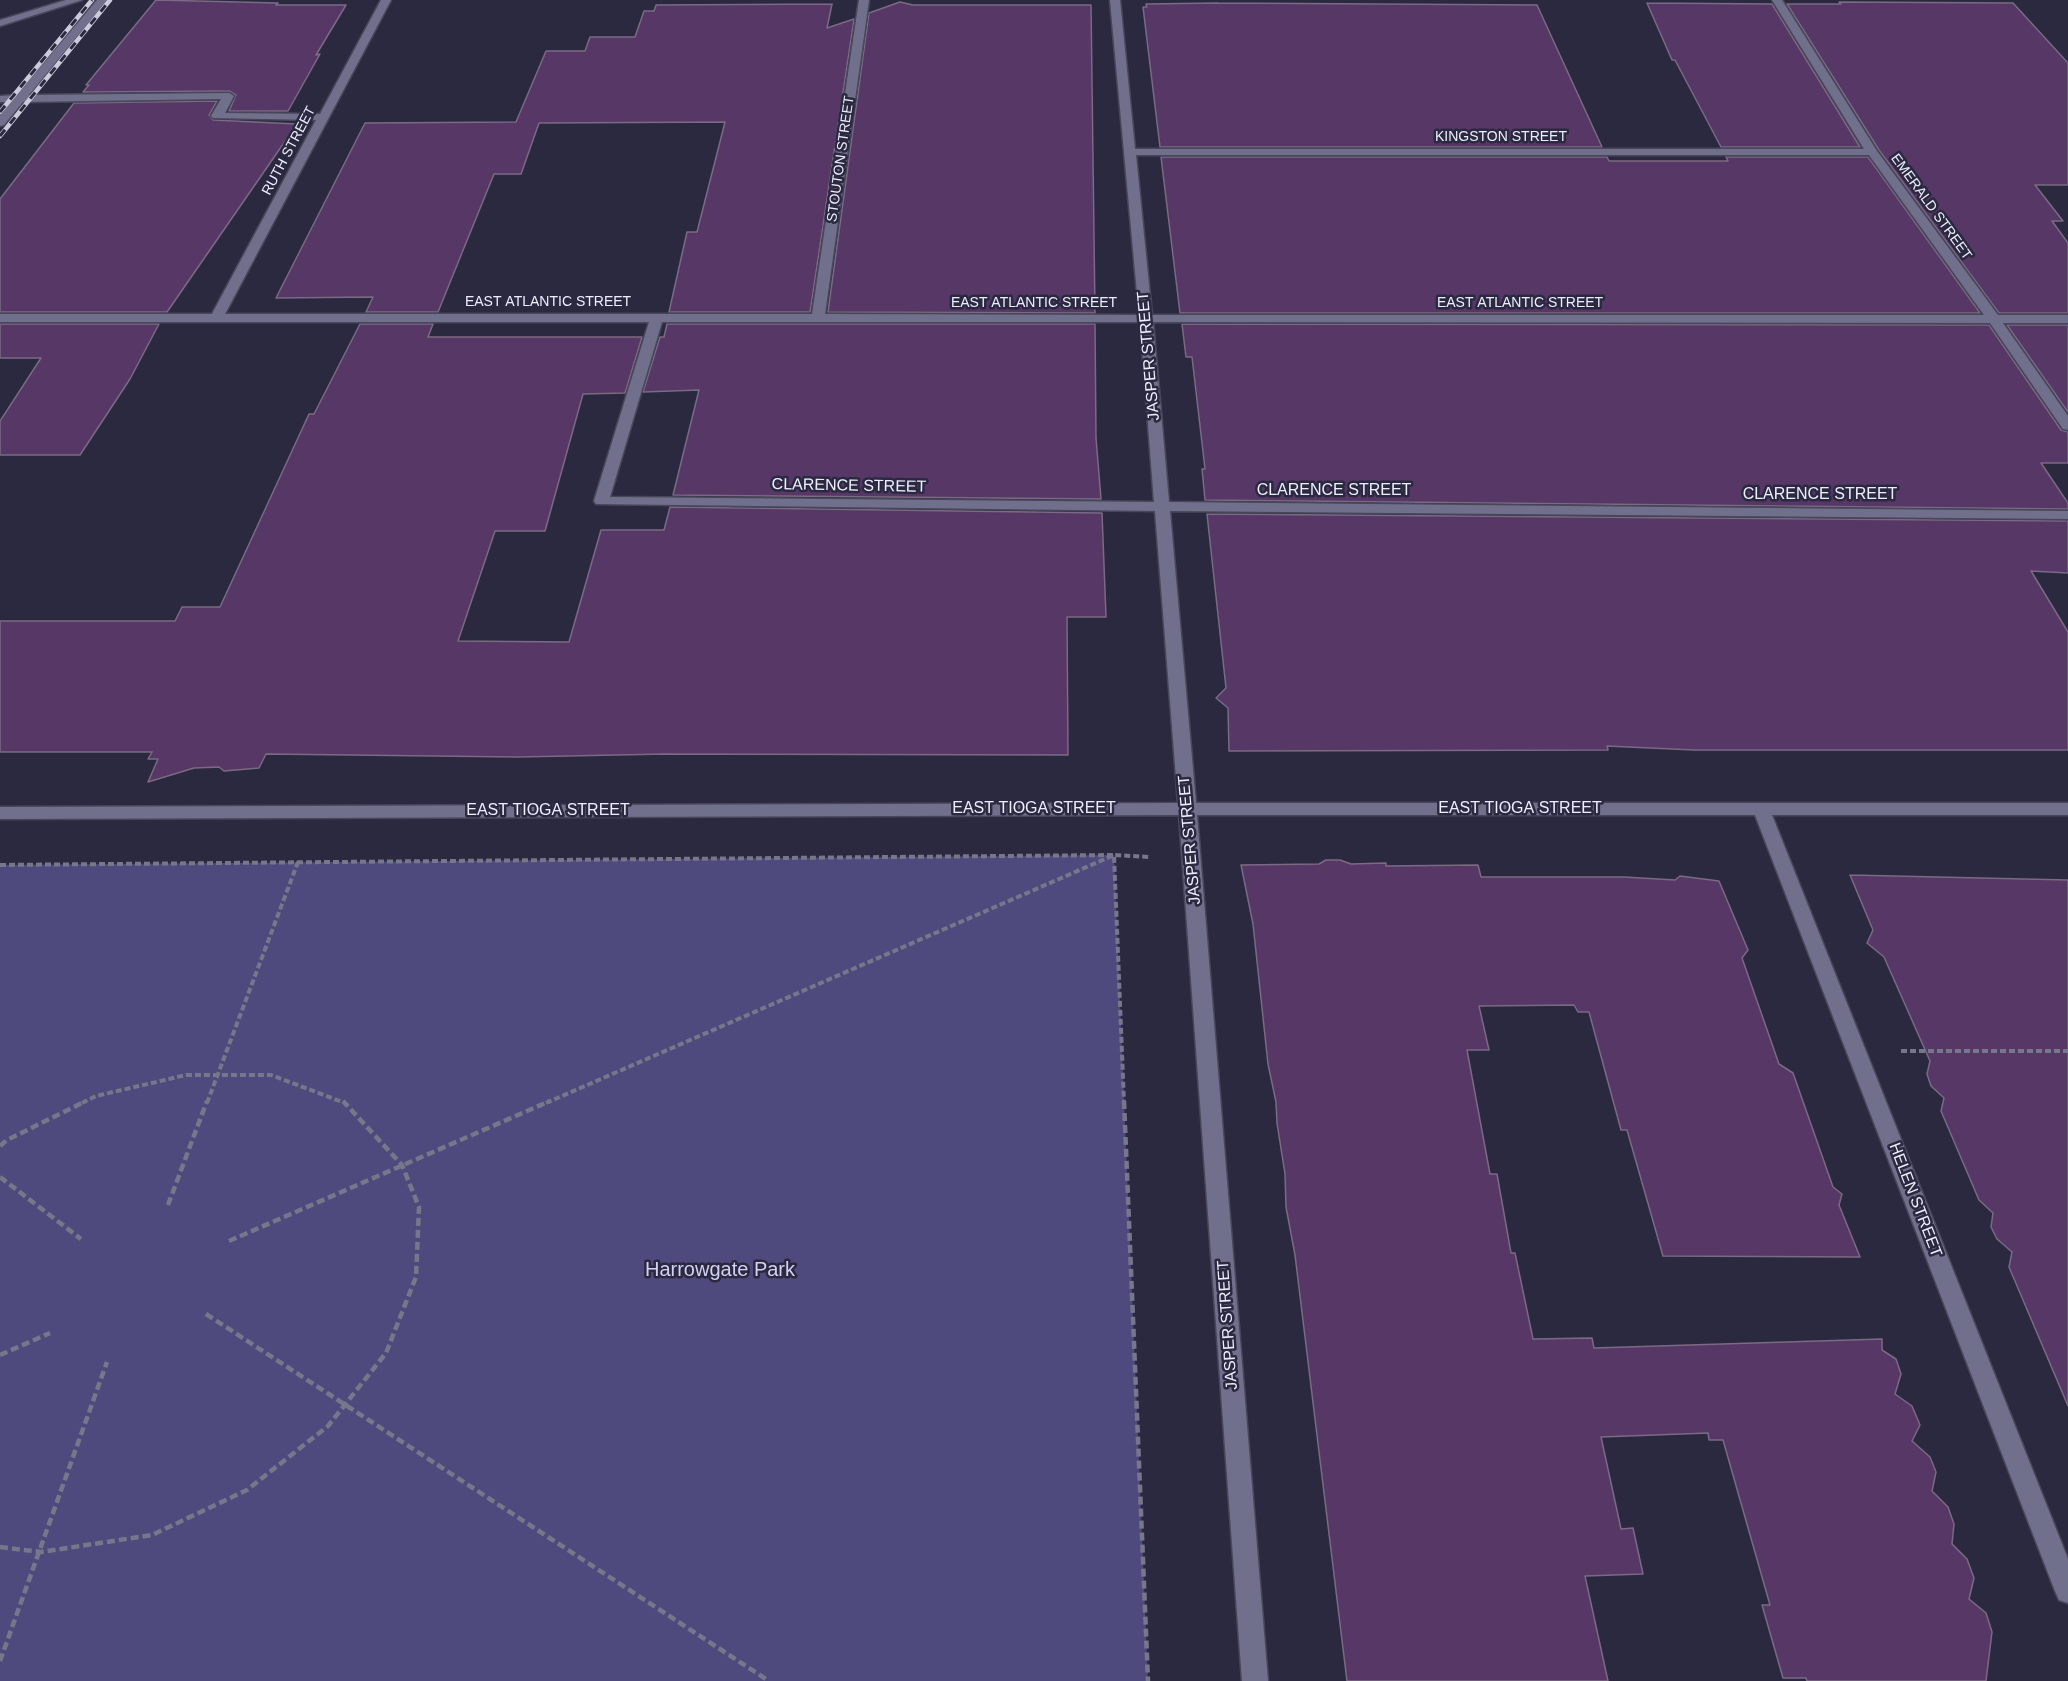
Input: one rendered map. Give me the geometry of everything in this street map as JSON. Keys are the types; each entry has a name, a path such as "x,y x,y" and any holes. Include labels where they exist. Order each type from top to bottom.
{"street":[{"path":"0,23 76,0"},
{"path":"0,123 102,0"},
{"name":"RUTH STREET","path":"218,316 386,0"},
{"name":"STOUTON STREET","path":"818,317 864,0"},
{"name":"JASPER STREET","path":"1115,0 1146,318 1188,809 1255,1681"},
{"name":"EMERALD STREET","path":"1777,0 1872,152 1994,318 2068,426"},
{"path":"0,99 229,96 217,116 324,117"},
{"name":"KINGSTON STREET","path":"1130,152 1872,152"},
{"name":"EAST ATLANTIC STREET","path":"0,318 218,316 2068,319"},
{"name":"CLARENCE STREET","path":"657,317 601,501 2068,515"},
{"name":"EAST TIOGA STREET","path":"0,813 1188,809 2068,810"},
{"name":"HELEN STREET","path":"1761,809 2068,1591"}],"path":[{"path":"0,865 1114,855"},
{"path":"229,1241 1114,855"},
{"path":"1114,855 1148,1681"},
{"path":"168,1205 298,862"},
{"path":"1856,1051 2068,1051"},
{"path":"0,1146 7,1140 96,1096 186,1075 271,1075 343,1101 402,1165 419,1207 416,1277 386,1353 328,1426 247,1490 152,1535 41,1552 0,1546"},
{"path":"0,1177 81,1239"},
{"path":"206,1314 769,1681"},
{"path":"0,1354 50,1333"},
{"path":"0,1660 41,1552 107,1362"}],"green space":[{"name":"Harrowgate Park","path":"1114,855 1148,1681 0,1681 0,865"}],"building":[{"path":"156,0 278,3 276,5 346,5 316,55 320,54 288,111 229,111 236,95 229,91 83,92 89,85 86,85"},
{"path":"900,2 913,5 1091,5 1095,313 828,312 869,13"},
{"path":"1839,2 2013,3 2068,63 2068,185 2035,185 2063,221 2052,221 2068,243 2068,313 1999,313 1879,150 1787,4 1841,4"},
{"path":"1647,3 1772,4 1860,147 1721,147 1675,60 1672,60"},
{"path":"832,4 827,28 854,19 810,312 669,312 687,232 697,232 725,122 539,123 521,174 494,174 438,312 366,312 373,297 276,298 365,123 516,122 546,51 585,51 590,37 635,37 644,11 654,11 656,5"},
{"path":"1146,4 1537,5 1602,147 1160,147 1143,7 1147,7"},
{"path":"217,101 209,115 213,120 297,124 167,312 0,312 0,199 74,103"},
{"path":"1161,157 1607,157 1609,161 1728,161 1726,157 1868,157 1980,313 1180,313"},
{"path":"0,324 159,324 130,379 80,455 0,455 0,421 41,358 0,358"},
{"path":"360,324 433,324 428,337 642,337 625,393 583,394 545,531 495,531 458,641 569,642 601,530 664,530 670,507 1102,513 1106,617 1067,617 1068,755 665,754 518,757 266,754 259,768 224,771 219,767 194,768 148,782 158,759 148,759 152,752 0,752 0,621 175,621 182,607 220,607 309,414 314,414"},
{"path":"667,324 1095,324 1096,438 1101,499 673,495 699,390 643,392 660,337 664,337"},
{"path":"1182,324 1989,325 2061,430 2068,432 2068,463 2041,463 2068,503 2068,509 1205,500 1202,469 1205,469 1192,357 1186,357"},
{"path":"2007,325 2068,325 2068,412"},
{"path":"1207,514 2068,521 2068,573 2031,571 2068,632 2068,750 1694,750 1607,746 1608,750 1229,751 1228,708 1216,698 1226,688"},
{"path":"1326,860 1340,860 1351,864 1386,863 1386,866 1478,865 1481,877 1624,877 1675,880 1680,876 1719,881 1748,950 1742,958 1779,1064 1793,1073 1833,1187 1842,1194 1839,1205 1860,1257 1663,1256 1627,1130 1621,1130 1589,1012 1578,1012 1574,1005 1479,1006 1489,1050 1467,1050 1490,1174 1497,1174 1511,1253 1515,1253 1533,1339 1592,1338 1594,1348 1882,1339 1882,1350 1896,1359 1901,1374 1895,1394 1912,1406 1920,1425 1912,1441 1930,1457 1936,1472 1932,1491 1948,1507 1954,1524 1952,1544 1967,1559 1974,1578 1969,1599 1986,1613 1992,1632 1986,1681 1807,1681 1806,1678 1783,1678 1762,1605 1770,1605 1723,1440 1709,1440 1708,1433 1601,1437 1621,1529 1633,1528 1643,1574 1585,1576 1608,1681 1347,1681 1295,1255 1286,1207 1285,1174 1276,1102 1268,1064 1253,924 1241,865 1319,864"},
{"path":"1850,875 2068,880 2068,1406 2009,1267 2012,1252 1997,1239 1991,1227 1993,1213 1979,1200 1941,1111 1944,1098 1931,1086 1927,1074 1930,1061 1884,957 1867,943 1873,930"}],"railway":[{"path":"0,112 92,0"},
{"path":"0,136 110,0"}]}
